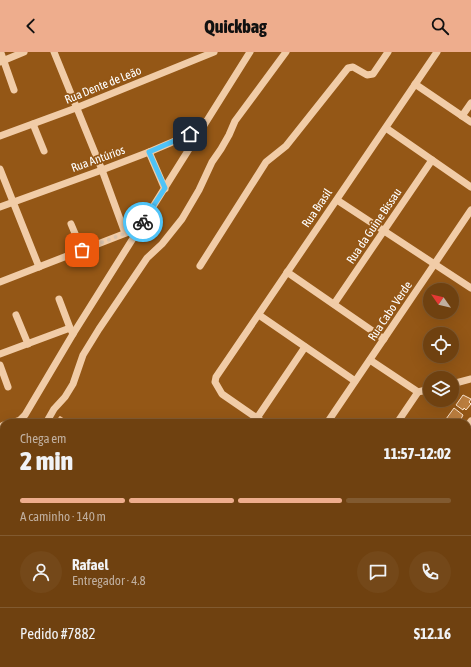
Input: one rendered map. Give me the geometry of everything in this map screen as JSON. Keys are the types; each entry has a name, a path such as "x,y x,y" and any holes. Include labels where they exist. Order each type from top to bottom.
{"street":[{"path":"14,90 2,56 24,52"},
{"path":"54,52 102,170 125,233"},
{"name":"Rua Dente de Leão","path":"0,136 76,108 214,52"},
{"path":"21,419 23,418 72,331 165,188 250,52"},
{"path":"48,419 73,384 83,355 99,329 147,258 162,244 182,219 199,190 212,162 229,136 235,121 286,52"},
{"path":"200,266 266,162 286,146 348,68 353,67 367,75 373,74 388,52"},
{"name":"Rua Brasil","path":"257,418 222,394 215,382 216,377 437,52"},
{"path":"415,84 471,122"},
{"path":"462,116 471,103"},
{"path":"33,124 44,151"},
{"name":"Rua Antúrios","path":"0,207 149,152 203,128"},
{"path":"386,128 471,187"},
{"path":"149,152 165,188"},
{"name":"Rua da Guine Bissau","path":"334,304 432,160"},
{"path":"0,169 39,268"},
{"path":"337,200 471,288"},
{"name":"Rua Cabo Verde","path":"330,419 471,210"},
{"path":"71,224 82,250"},
{"path":"0,282 139,228"},
{"path":"287,272 384,339"},
{"path":"59,299 72,331"},
{"path":"16,315 28,344"},
{"path":"258,315 355,381"},
{"path":"0,354 72,331"},
{"path":"257,418 305,347"},
{"path":"370,360 418,392"},
{"path":"0,365 8,387"},
{"path":"459,382 471,379"},
{"path":"400,419 418,392 423,391"}],"building":[{"path":"463,395 471,399 469,402 471,404 466,410 464,408 463,410 459,407 459,401"},
{"path":"454,408 463,415 461,419 446,419"}],"waterway":[{"path":"59,419 60,417 63,419"}],"way so far":[{"path":"82,250 139,228 143,222"}],"route":[{"path":"143,222 165,188 149,152 190,134"}]}
